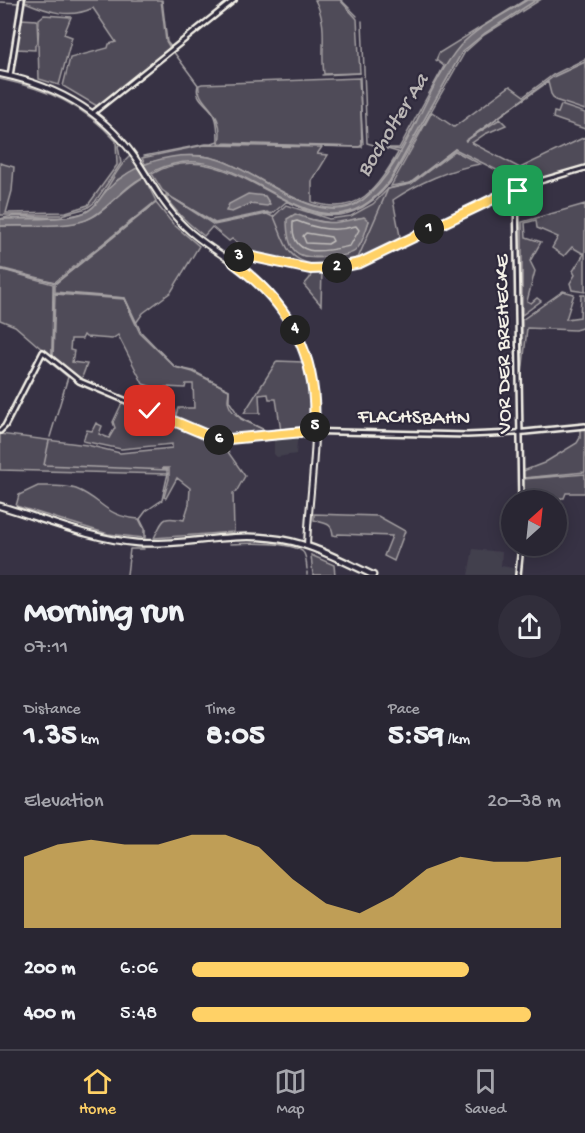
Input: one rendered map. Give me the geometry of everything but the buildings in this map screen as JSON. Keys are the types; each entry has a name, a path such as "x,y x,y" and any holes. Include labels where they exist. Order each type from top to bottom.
{"main road":[{"path":"0,506 97,535 136,543 247,537 271,538 308,546 373,575"}],"street":[{"path":"10,76 22,0"},
{"path":"94,112 234,0"},
{"path":"0,74 59,92 94,112 124,141 166,207 184,227 234,263 271,296 294,328 304,349 314,390 308,546"},
{"path":"234,263 244,255 310,269 335,268 360,263 516,188 585,168"},
{"name":"VOR DER BREHECKE","path":"516,188 521,490"},
{"name":"FLACHSBAHN","path":"0,431 5,426 43,352 79,381 219,440 314,431 467,435 521,433 585,426"},
{"path":"518,575 520,556"}],"shaded area":[{"path":"25,0 161,0 166,41 170,48 97,106 63,86 70,58 108,48 109,44 116,42 93,8 76,13 59,13 34,6"},
{"path":"315,0 340,0 357,19 360,73 324,74 322,19"},
{"path":"527,0 480,30 459,48 400,150 386,148 399,148 444,66 436,60 439,53"},
{"path":"536,0 540,0 484,35 465,52 390,183 363,207 343,215 332,215 307,211 286,202 272,214 267,212 215,223 174,199 214,225 267,214 273,217 286,205 329,219 351,216 373,204 388,189 411,184 455,151 480,164 457,169 435,178 393,200 401,241 369,256 336,267 312,268 286,264 242,251 239,254 235,247 240,244 232,239 229,241 212,227 204,236 178,213 165,196 170,196 162,190 152,174 184,163 216,167 304,208 333,214 361,207 389,182 462,52 484,33","holes":["359,218 369,221 360,245 343,252 315,258 306,257 292,247 308,219 337,224"]},
{"path":"44,15 71,17 64,34 72,37 59,85 39,79 38,44 35,45 35,50 17,49 21,19 37,20 38,43 39,19"},
{"path":"585,59 585,110 555,100 548,82 465,141 500,119 506,125 485,134 472,143 520,168 585,137 585,166 522,183 455,149 410,183 391,186 432,112 454,127 510,86 524,96 553,75"},
{"path":"0,76 54,91 95,115 122,142 118,146 121,163 95,202 87,208 61,215 0,215 0,163 14,167 12,191 6,213 66,212 88,205 117,165 116,141 104,128 78,108 33,88 0,79"},
{"path":"359,78 363,144 359,147 219,143 218,122 199,92 199,85 202,84"},
{"path":"561,105 585,113 585,129 553,118 554,112 558,113"},
{"path":"204,145 322,147 317,154 328,155 312,181 312,202 328,206 342,206 365,196 382,178 398,153 386,175 370,194 351,205 332,208 311,204 290,196 228,163 209,157 177,157 145,164 142,158"},
{"path":"132,156 139,167 117,180 94,207 84,213 78,214 95,205 120,167"},
{"path":"144,177 156,201 55,282 0,268 0,226 63,224 87,219 102,211"},
{"path":"156,203 173,224 199,246 171,292 143,313 136,323 125,298 55,292 55,284"},
{"path":"585,204 585,292 572,290 570,283 575,275 573,271 584,254 572,247 564,256 552,248 558,237 537,228 536,220 525,223 526,237 541,242 530,261 535,271 527,301 531,303 537,298 541,301 522,315 522,222"},
{"path":"23,216 60,217 0,219"},
{"path":"0,269 53,284 52,358 15,326 0,320"},
{"path":"312,270 322,271 321,305 304,285 310,278"},
{"path":"563,291 574,294 566,319 580,317 581,295 585,295 585,327 575,330 527,328 522,375 522,320"},
{"path":"55,294 124,299 140,333 175,367 193,372 229,390 228,400 233,412 268,433 220,438 175,419 178,408 194,408 193,384 186,384 185,388 165,387 164,391 143,384 118,335 112,339 84,335 82,339 71,339 70,350 74,351 72,362 87,364 81,380 53,359"},
{"path":"277,361 303,362 310,396 309,429 281,431 276,399 269,399 268,394 259,395 260,413 244,413"},
{"path":"123,401 210,438 212,443 221,442 245,476 236,492 233,493 234,532 154,538 164,520 171,518 184,520 189,504 190,488 177,478 166,498 164,497 169,479 169,468 162,468 167,469 167,474 0,470 0,434 87,445 120,453 172,448 172,444 121,449 83,441 87,430 92,431 96,423 102,426 99,434 109,438 115,428 113,422"},
{"path":"580,429 585,429 585,472 523,478 523,471 544,463 577,443 580,438"},
{"path":"298,433 296,454 277,457 274,454 274,435"},
{"path":"585,474 585,493 567,493 567,490 523,490 523,479"},
{"path":"38,486 62,486 76,489 118,515 139,519 144,529 144,538 108,534 16,506 19,495"},
{"path":"314,514 378,516 405,531 394,561 384,556 392,536 333,535 329,525 314,520"},
{"path":"473,549 501,552 501,566 518,569 517,575 468,575"},
{"path":"311,555 334,565 335,575 313,575"}],"water":[{"path":"527,0 536,0 485,33 462,52 389,182 365,204 342,213 319,212 295,204 222,168 197,162 186,162 165,167 145,176 127,188 100,212 86,220 56,225 0,226 0,219 56,218 86,212 107,190 129,173 154,161 181,156 208,157 226,162 306,203 326,209 345,208 363,200 378,186 391,168 447,63 460,46 483,27"},
{"path":"248,194 265,196 270,204 267,206 250,204 232,212 226,211 229,204"},
{"path":"295,214 322,222 364,217 369,221 362,241 355,251 343,255 315,257 300,254 291,244 287,219"}],"waterway":[{"path":"162,0 167,42 171,47"},
{"path":"341,0 357,16"},
{"path":"0,2 19,3"},
{"name":"Bocholter Aa","path":"362,21 367,143 401,153"},
{"path":"173,51 198,85 199,97 215,116 218,141 212,143"},
{"path":"466,141 553,77 585,62"},
{"path":"322,75 360,73"},
{"name":"Bocholter Aa","path":"144,156 206,144 362,147 360,77"},
{"path":"274,217 290,252 305,262 322,265 358,258 388,189 411,183 455,149"},
{"path":"166,194 215,224 271,214"},
{"path":"0,269 56,283 156,202"},
{"path":"52,357 54,284"},
{"path":"54,293 125,298 141,332 175,367 193,371 229,390 229,401 241,419 267,431"},
{"path":"50,437 68,377 52,364"},
{"path":"49,441 44,465 168,470"},
{"path":"145,538 145,529 140,519 146,511 162,500 168,473"},
{"path":"230,544 267,543 295,548 305,555 307,569"},
{"path":"127,575 130,549 144,549"}],"route":[{"path":"150,411 219,440 314,431 314,390 304,349 285,313 265,289 234,263 236,259 244,255 323,270 360,263 516,188 518,191"}]}
